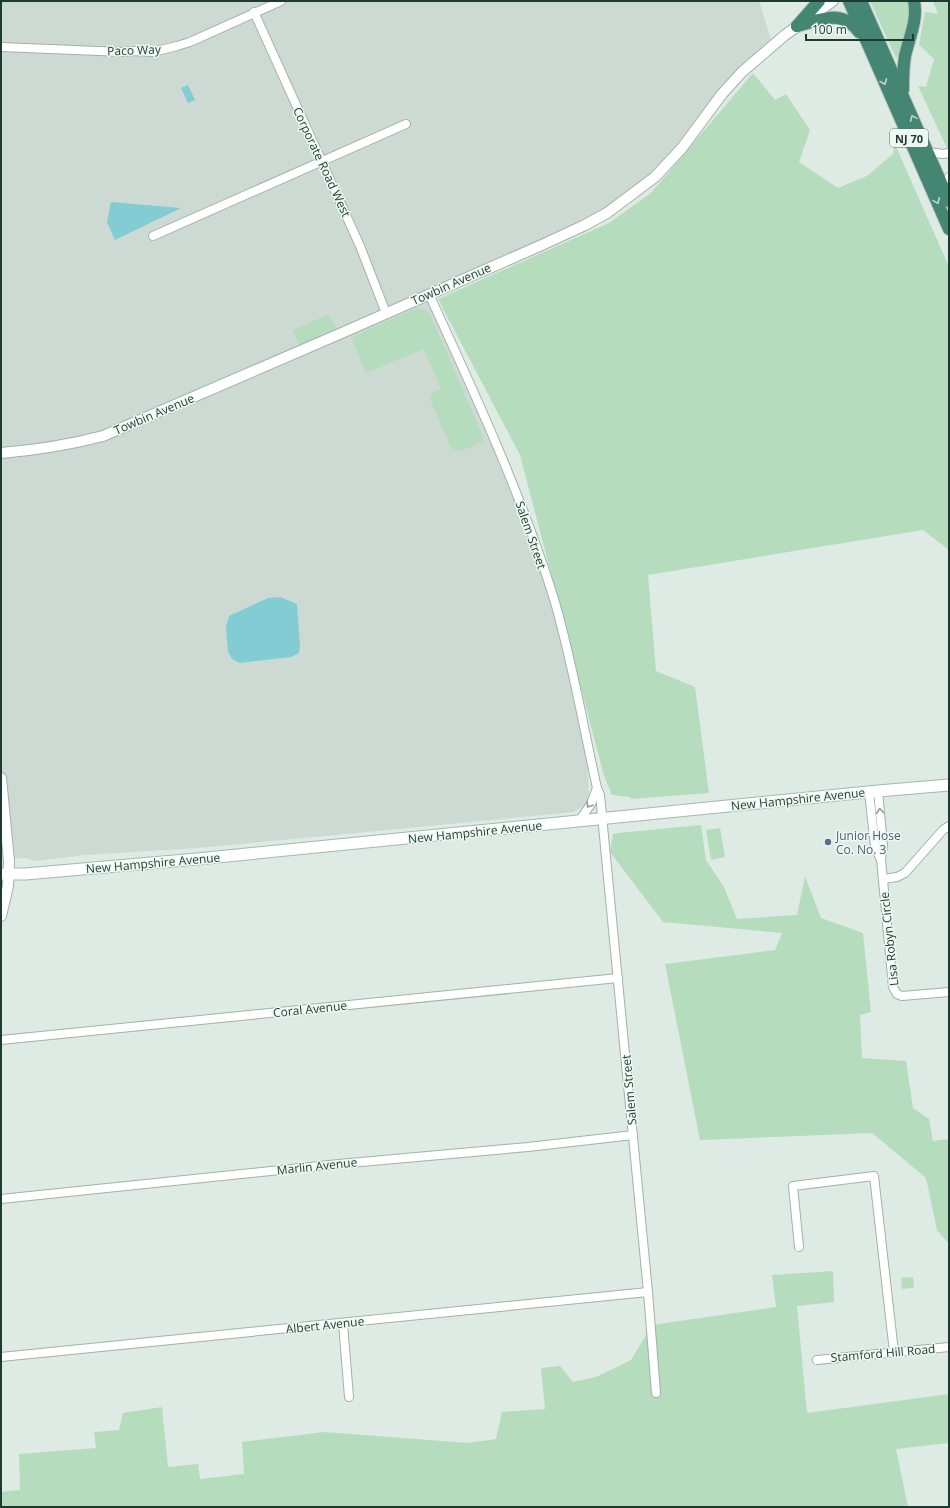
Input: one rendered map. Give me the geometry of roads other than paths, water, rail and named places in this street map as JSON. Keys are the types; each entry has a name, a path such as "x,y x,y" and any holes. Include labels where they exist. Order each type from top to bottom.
{"highway":[{"path":"797,26 819,1"},
{"name":"NJ 70","path":"849,1 949,229"},
{"name":"NJ 70","path":"861,1 947,196"},
{"path":"902,95 903,67 914,24 914,1"},
{"path":"797,26 829,17 843,18 856,28 869,47"}],"main road":[{"name":"New Hampshire Avenue","path":"5,874 25,874 197,859 949,785"}],"street":[{"name":"Paco Way","path":"1,47 153,52 190,42 281,1"},
{"name":"Towbin Avenue","path":"1,453 54,447 103,436 585,225 607,213 626,200 655,177 682,148 722,94 742,72 797,26 833,1"},
{"name":"Corporate Road West","path":"254,12 360,246 386,313"},
{"path":"153,236 406,124"},
{"path":"928,152 943,154 949,153"},
{"path":"947,196 949,177"},
{"name":"Salem Street","path":"429,294 483,410 526,516 556,607 597,788 600,795 648,1292 656,1393"},
{"path":"1,778 9,852 5,874 8,886 1,916"},
{"path":"578,822 594,798 597,788"},
{"name":"Lisa Robyn Circle","path":"874,792 883,845 881,859 894,991 902,996 949,992"},
{"name":"Lisa Robyn Circle","path":"883,879 897,877 905,873 943,830 949,826"},
{"name":"Coral Avenue","path":"1,1040 618,978"},
{"name":"Marlin Avenue","path":"1,1199 339,1164 528,1147 633,1135"},
{"path":"799,1247 793,1186 874,1176 894,1352"},
{"name":"Albert Avenue","path":"1,1357 343,1324 648,1292"},
{"path":"343,1324 349,1397"},
{"name":"Stamford Hill Road","path":"817,1360 949,1347"}],"water":[{"path":"188,85 195,100 188,103 181,88"},
{"path":"111,202 181,208 115,240 107,222"},
{"path":"280,597 297,604 300,646 299,653 291,657 240,663 232,659 228,652 226,627 229,616 268,598"}],"place":[{"name":"Junior Hose Co. No. 3","path":"828,842"}]}
